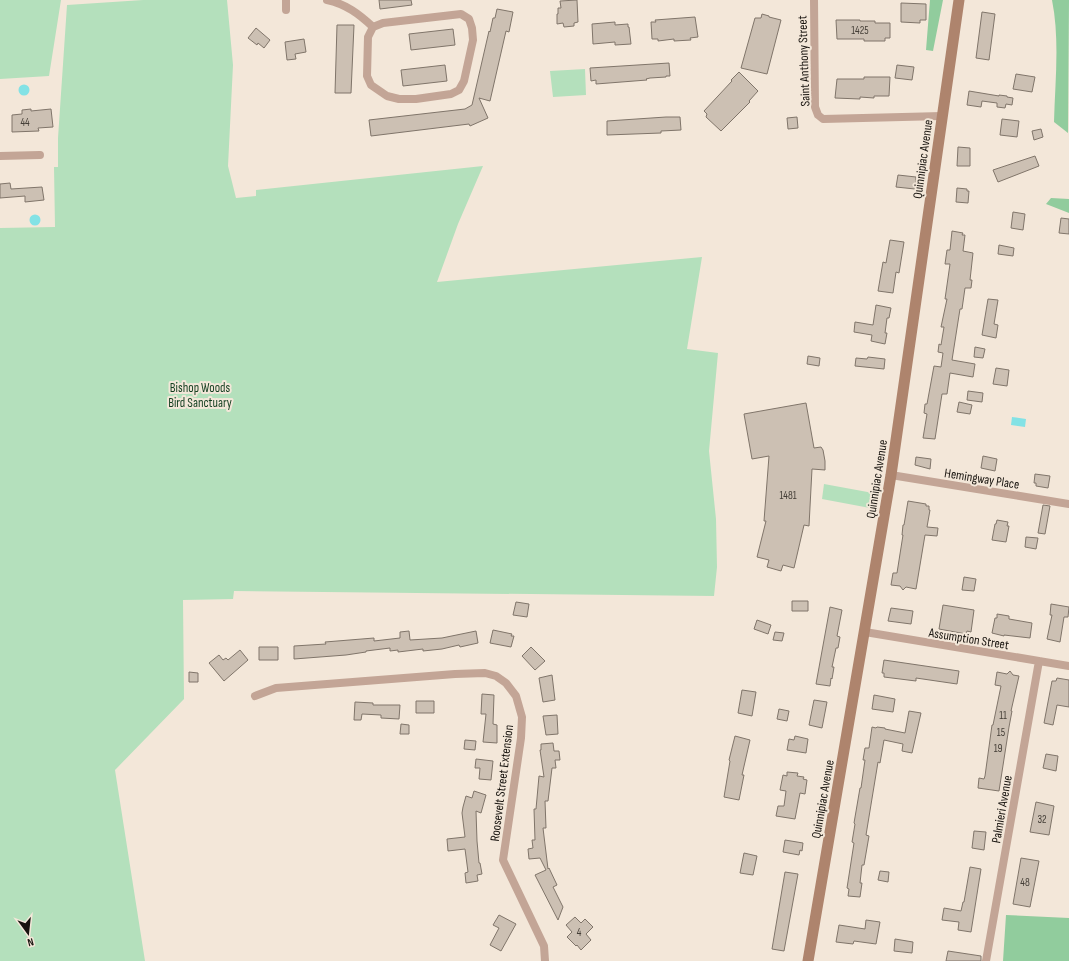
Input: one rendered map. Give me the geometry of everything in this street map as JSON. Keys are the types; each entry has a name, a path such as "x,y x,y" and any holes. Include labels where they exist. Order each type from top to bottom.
{"main road":[{"name":"Quinnipiac Avenue","path":"810,961 891,475 959,0"}],"street":[{"path":"286,0 286,10"},
{"path":"327,0 349,7 373,28"},
{"name":"Saint Anthony Street","path":"814,0 815,107 818,115 823,120 942,116"},
{"path":"461,14 469,19 472,28 473,40 464,81 459,90 452,94 416,99 399,99 387,96 371,84 367,76 368,37 373,28 383,23 448,15 461,14"},
{"path":"0,156 40,155"},
{"name":"Hemingway Place","path":"891,475 1069,504"},
{"name":"Assumption Street","path":"865,632 1069,666"},
{"name":"Palmieri Avenue","path":"986,961 1039,661"},
{"name":"Roosevelt Street Extension","path":"255,696 276,688 455,674 485,673 496,676 506,683 516,696 522,717 521,738 504,860 544,946 545,961"}],"green space":[{"path":"0,0 61,0 49,76 0,79"},
{"name":"Bishop Woods Bird Sanctuary","path":"143,0 227,0 233,65 228,166 236,198 256,196 256,190 483,166 458,224 437,282 702,257 687,349 718,353 709,451 716,519 717,567 714,596 234,591 233,599 183,600 184,699 115,770 145,961 0,961 0,228 55,227 54,167 58,167 58,138 67,5"},
{"path":"930,0 943,0 933,51 926,50"},
{"path":"1052,0 1069,0 1068,133 1054,122 1056,30"},
{"path":"585,69 586,95 553,97 550,71"},
{"path":"1051,198 1069,199 1069,213 1046,204"},
{"path":"824,484 873,493 870,508 822,499"},
{"path":"1006,915 1069,918 1069,961 1003,961"}],"water":[{"path":"22,85 26,85 28,86 28,94 22,95 19,92 19,88"},
{"path":"35,214 39,216 41,220 39,224 35,226 31,224 29,220 31,216"},
{"path":"1012,417 1026,419 1025,427 1011,425"}],"building":[{"path":"379,0 411,0 412,5 380,9"},
{"path":"577,0 578,22 574,23 574,26 564,27 563,23 557,24 558,8 561,8 560,1"},
{"path":"901,3 926,4 926,20 920,20 920,23 901,22"},
{"path":"497,9 513,12 509,32 506,31 490,101 479,98 488,118 470,126 469,124 371,136 369,120 465,109 472,105 489,31 490,32 493,18 495,18"},
{"path":"982,12 995,14 989,60 976,58"},
{"path":"762,14 781,20 767,74 741,68 755,18 761,18"},
{"path":"695,17 698,37 690,38 691,40 674,41 674,39 658,41 658,39 652,39 651,22 656,22 655,20"},
{"path":"836,20 860,20 875,21 875,23 890,23 890,38 885,38 885,41 837,39"},
{"path":"615,22 615,25 628,24 631,44 615,45 615,42 593,44 592,24"},
{"path":"337,25 354,25 351,93 335,93"},
{"path":"256,28 270,40 264,48 248,38"},
{"path":"453,29 455,45 411,50 409,34"},
{"path":"304,39 306,52 295,54 296,59 287,60 285,42"},
{"path":"669,63 670,76 666,77 596,84 596,80 591,81 590,68"},
{"path":"445,65 447,81 403,86 401,70"},
{"path":"897,65 914,67 912,80 895,78"},
{"path":"739,72 758,91 749,101 750,102 721,131 706,117 707,114 704,111"},
{"path":"1016,74 1035,77 1032,92 1013,89"},
{"path":"864,77 890,77 889,96 874,96 874,98 860,97 860,99 835,98 837,79 864,79"},
{"path":"969,91 1007,96 1013,98 1012,105 1006,104 1005,108 997,107 997,103 982,101 981,107 967,105"},
{"path":"31,109 31,111 51,109 53,127 38,128 39,131 12,132 12,115 22,114 22,110"},
{"path":"680,117 681,130 661,131 661,133 607,135 607,121"},
{"path":"797,117 798,128 788,129 787,118"},
{"path":"1002,119 1019,121 1017,137 1000,135"},
{"path":"1041,129 1043,137 1034,140 1032,131"},
{"path":"958,147 970,148 970,166 957,166"},
{"path":"1035,156 1039,166 998,182 993,170"},
{"path":"898,175 916,177 915,189 896,187"},
{"path":"10,183 11,189 42,187 44,200 25,202 25,196 0,198 0,184"},
{"path":"957,188 967,189 967,191 969,191 968,203 956,202"},
{"path":"1013,212 1025,214 1023,230 1011,228"},
{"path":"1061,218 1069,219 1069,234 1059,233"},
{"path":"952,231 963,233 962,235 965,235 963,251 973,253 970,280 972,280 971,288 965,288 952,360 975,364 973,377 950,373 947,394 942,394 935,439 923,438 927,414 924,413 925,404 927,404 934,366 941,367 943,353 938,352 939,344 941,345 944,327 941,327 947,299 945,299 950,264 945,264 947,250 950,250"},
{"path":"890,240 904,242 899,273 896,272 893,293 878,291 883,262 886,263"},
{"path":"999,245 1014,248 1013,256 998,254"},
{"path":"988,299 998,300 994,324 998,325 996,338 982,335"},
{"path":"876,305 891,308 889,318 887,318 885,344 871,341 872,335 854,332 855,322 873,325"},
{"path":"975,347 985,349 983,358 974,357"},
{"path":"808,356 820,358 819,366 807,364"},
{"path":"868,357 885,359 884,369 855,366 856,358 867,359"},
{"path":"996,368 1009,370 1007,386 993,384"},
{"path":"968,391 983,393 982,402 967,400"},
{"path":"959,402 972,405 970,414 957,412"},
{"path":"806,403 814,448 821,447 823,450 825,470 812,469 809,526 804,525 794,568 783,565 781,571 767,567 769,560 757,557 766,521 764,521 769,456 752,459 744,414"},
{"path":"983,456 997,459 995,471 981,468"},
{"path":"916,457 931,459 930,469 915,465"},
{"path":"1035,474 1050,476 1048,488 1036,486 1036,483 1034,483"},
{"path":"908,501 926,504 926,506 929,506 930,510 927,527 938,528 937,536 925,535 916,589 906,587 903,590 900,586 891,585 893,573 897,573 903,535 903,525"},
{"path":"1043,505 1050,506 1045,534 1038,533"},
{"path":"997,520 1008,522 1007,526 1009,526 1006,542 992,540"},
{"path":"1026,537 1038,538 1036,549 1025,547"},
{"path":"964,577 976,579 974,591 962,590"},
{"path":"792,601 808,601 808,611 792,611"},
{"path":"516,602 529,604 527,617 513,615"},
{"path":"1051,604 1069,607 1068,617 1064,617 1060,642 1047,639 1052,615 1050,615"},
{"path":"943,605 974,610 971,632 967,631 966,634 939,629"},
{"path":"830,607 842,610 837,636 840,637 832,667 834,667 830,686 816,684"},
{"path":"891,608 913,611 911,624 888,621"},
{"path":"997,614 1009,616 1009,619 1032,623 1030,638 1004,636 992,633"},
{"path":"757,620 771,625 768,634 754,629"},
{"path":"493,630 512,634 511,636 514,636 511,647 490,643"},
{"path":"409,631 410,640 442,638 476,631 478,643 460,647 459,645 423,651 423,649 398,652 398,650 390,651 390,648 346,655 294,659 294,646 374,638 374,641 400,638 400,632"},
{"path":"775,632 784,633 782,641 773,640"},
{"path":"259,647 278,647 278,660 259,660"},
{"path":"531,647 545,661 535,670 522,656"},
{"path":"240,650 248,660 224,681 209,663 219,655 223,660 226,658 228,660"},
{"path":"884,660 959,671 957,684 916,678 916,681 884,677 884,673 882,673"},
{"path":"1010,671 1013,675 1019,676 1011,711 999,791 978,788 979,778 984,779 985,776 992,725 1001,686 995,685 997,672 1007,674"},
{"path":"189,672 198,673 198,682 189,682"},
{"path":"552,675 555,700 543,702 539,678"},
{"path":"1057,678 1069,680 1069,707 1057,705 1053,725 1044,723 1052,681 1056,681"},
{"path":"742,690 756,692 752,716 738,713"},
{"path":"482,694 494,695 493,724 497,725 497,743 483,742 486,714 481,714"},
{"path":"874,695 895,699 893,712 872,709"},
{"path":"814,700 827,702 822,728 809,725"},
{"path":"416,701 434,701 434,713 416,713"},
{"path":"355,702 373,703 373,705 400,705 399,719 381,718 381,715 362,714 361,720 354,720"},
{"path":"779,709 789,711 787,721 777,719"},
{"path":"909,711 921,713 912,753 902,751 903,744 884,740 880,763 878,762 866,835 869,836 864,865 862,865 860,897 848,896 849,889 847,888 854,843 852,842 854,823 861,788 865,748 869,748 872,727 885,728 905,733"},
{"path":"557,715 558,734 546,735 543,716"},
{"path":"401,724 409,725 409,734 400,734"},
{"path":"735,736 750,740 742,775 744,775 739,800 724,797 729,760"},
{"path":"795,736 808,739 806,753 787,750 789,739 794,740"},
{"path":"465,740 476,741 475,750 464,749"},
{"path":"553,743 554,751 559,751 560,760 555,760 556,768 552,768 548,801 545,801 546,828 543,828 548,869 549,868 557,885 553,887 563,907 558,920 535,875 546,870 540,858 529,859 528,849 533,848 532,840 535,840 534,809 536,809 539,776 544,777 540,750 541,744"},
{"path":"1046,754 1058,756 1056,771 1043,768"},
{"path":"476,759 493,761 491,780 479,779 480,768 475,768"},
{"path":"787,772 798,773 797,776 804,777 803,779 807,780 805,794 800,793 795,819 776,816 778,806 784,806 786,791 780,790 783,775 787,776"},
{"path":"474,791 486,795 481,813 476,811 479,863 482,874 477,875 478,881 466,883 465,873 468,872 465,849 448,851 447,839 465,837 462,813 463,807 466,796 472,798"},
{"path":"1036,802 1054,806 1049,835 1030,832"},
{"path":"974,831 986,832 984,850 972,848"},
{"path":"785,840 803,843 802,851 800,850 799,855 783,852"},
{"path":"744,853 757,856 753,875 740,873"},
{"path":"1021,858 1039,861 1030,907 1013,904"},
{"path":"970,867 981,869 971,932 958,930 959,922 942,920 944,908 961,911"},
{"path":"880,871 889,872 888,882 878,880"},
{"path":"785,872 798,874 784,951 772,949"},
{"path":"499,915 516,924 501,951 490,945 499,928 493,925"},
{"path":"575,917 581,923 585,919 593,927 586,934 591,940 581,950 567,937 572,932 566,925"},
{"path":"866,920 880,922 876,944 854,941 853,944 836,942 839,925 865,929"},
{"path":"895,939 913,942 912,953 894,951"},
{"path":"948,951 981,956 981,961 946,961"}]}
